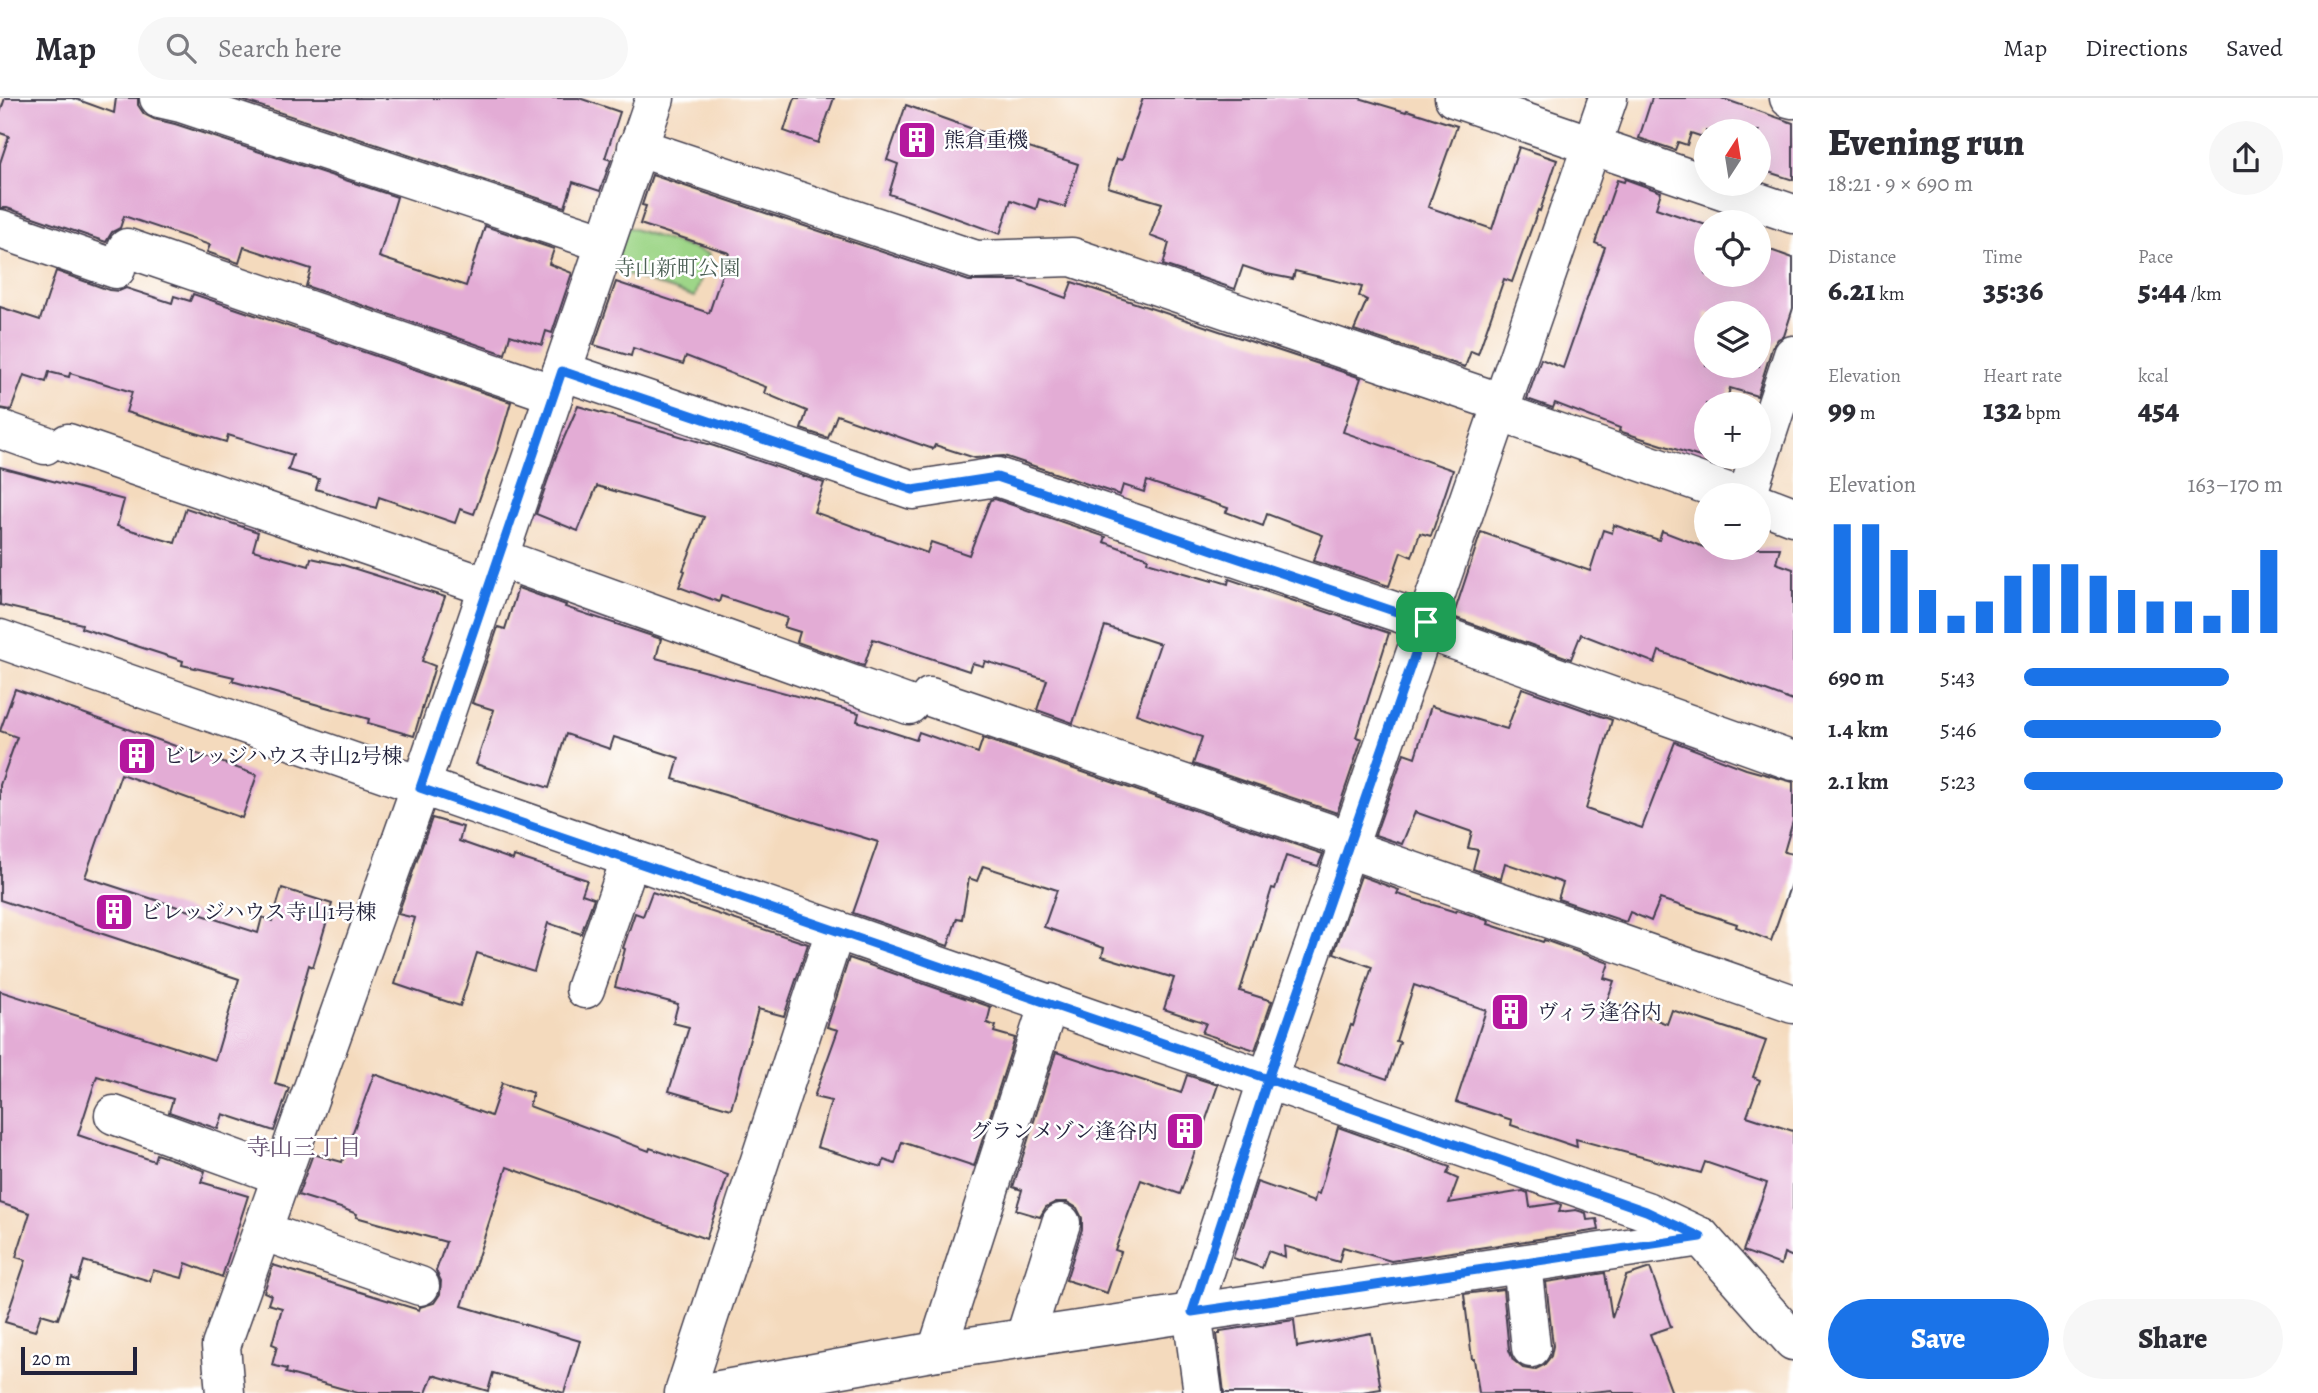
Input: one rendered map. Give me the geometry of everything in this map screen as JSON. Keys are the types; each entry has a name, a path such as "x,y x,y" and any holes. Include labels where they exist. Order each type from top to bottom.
{"street":[{"path":"159,98 605,243"},
{"path":"225,1393 221,1346 420,788 655,98"},
{"path":"1454,98 1793,214"},
{"path":"1203,1393 1192,1312 1268,1079 1608,98"},
{"path":"638,147 976,260 1072,257 1501,407 1704,483"},
{"path":"0,229 121,259 558,383 913,490 997,477 1425,626 1793,761"},
{"path":"1750,483 1793,355"},
{"path":"0,429 920,701 1351,845 1793,1004"},
{"path":"1771,508 1793,516"},
{"path":"0,639 420,788 1646,1211 1701,1237 1793,1341"},
{"path":"585,989 630,860"},
{"path":"684,1393 835,930"},
{"path":"937,1350 1049,1003"},
{"path":"114,1115 282,1176"},
{"path":"1025,1337 1061,1223"},
{"path":"262,1231 420,1286"},
{"path":"703,1393 937,1350 1701,1237"},
{"path":"1522,1264 1531,1348"}],"green space":[{"name":"寺山新町公園","path":"621,225 709,254 695,297 607,268"}],"building":[{"path":"5,98 73,98 114,113 116,98 138,98 138,105 144,114 154,119 397,197 379,257 466,286 485,226 554,249 549,264 572,273 552,333 546,331 542,345 510,335 505,354 306,286 311,269 244,247 239,263 207,252 210,245 124,216 120,228 112,232 106,242 7,208 0,208 0,163 9,136 0,133 0,113"},
{"path":"236,98 579,98 620,112 605,158 611,160 600,191 573,182 565,207"},
{"path":"795,98 834,98 818,143 784,131"},
{"path":"1143,98 1359,98 1457,126 1428,207 1492,229 1519,147 1557,160 1512,282 1504,279 1478,354 1471,351 1465,367 1354,330 1367,300 1359,296 1362,287 1295,271 1293,279 1243,266 1235,289 1163,265 1169,243 1150,236 1162,203 1108,187 1117,159 1122,160"},
{"path":"1652,98 1721,98 1793,123 1793,180 1771,173 1771,119 1694,119 1694,134 1691,133 1687,145 1678,142 1675,150 1639,138"},
{"path":"906,105 1078,164 1065,207 1039,199 1036,209 1011,200 1000,234 889,194 898,164 887,160"},
{"path":"652,175 969,281 1019,281 1066,298 1072,282 1361,378 1343,432 1453,470 1431,536 1420,533 1412,557 1401,552 1389,586 1313,561 1323,535 1267,514 1263,526 1226,512 1228,508 1147,481 1144,492 1123,485 1120,495 1004,456 975,458 935,445 933,449 837,415 828,438 801,429 807,411 764,393 766,387 686,356 683,364 633,348 631,356 594,345 616,282 709,313 729,253 640,224 646,206 642,205"},
{"path":"1625,179 1661,192 1656,208 1694,221 1694,287 1771,287 1771,250 1793,258 1793,308 1784,336 1778,339 1771,351 1771,301 1694,301 1694,378 1763,378 1758,392 1730,388 1729,392 1694,392 1694,455 1619,431 1620,428 1555,403 1553,408 1527,399 1541,359 1563,368 1605,247 1595,243 1617,180 1624,182"},
{"path":"56,271 109,290 119,291 126,288 172,303 174,296 190,301 193,294 511,402 474,514 460,509 455,523 379,497 376,508 316,489 319,479 288,470 293,455 228,435 226,442 126,412 132,392 70,373 69,377 49,372 46,382 24,375 11,410 0,408 0,307 40,320"},
{"path":"578,406 714,446 824,483 814,512 927,553 931,542 969,555 990,500 995,499 1106,537 1104,542 1148,558 1147,562 1212,581 1228,584 1229,579 1389,633 1356,737 1362,739 1337,813 1193,764 1202,737 1136,714 1160,644 1105,626 1073,723 1037,710 1047,680 985,661 983,666 972,663 969,671 873,639 864,666 797,642 800,632 784,627 787,618 721,596 719,602 679,587 704,517 597,486 578,531 536,514 556,456"},
{"path":"0,467 124,500 117,526 175,543 186,508 258,532 253,550 309,566 311,558 343,565 445,597 422,661 435,666 414,736 368,723 369,719 232,681 234,677 182,665 183,661 81,628 82,624 0,605"},
{"path":"1614,525 1659,540 1662,531 1694,543 1694,560 1771,560 1771,548 1780,548 1776,563 1793,569 1793,701 1659,651 1655,663 1581,634 1571,659 1453,617 1481,532 1590,571 1603,530 1612,533"},
{"path":"518,588 566,605 565,607 661,639 656,658 859,713 857,721 916,740 919,732 978,753 983,738 1323,854 1318,866 1286,856 1275,889 1272,888 1240,991 1272,1001 1255,1050 1202,1033 1206,1023 1164,1009 1174,978 1102,956 1104,948 1044,927 1057,890 983,866 977,881 969,878 962,919 957,918 948,946 853,913 878,842 673,779 679,758 614,737 610,749 566,734 549,788 476,764 494,710 472,703 498,627 505,629"},
{"path":"1522,688 1612,720 1586,809 1642,828 1675,742 1746,769 1793,782 1793,821 1784,852 1793,854 1793,878 1771,941 1736,927 1737,924 1660,899 1651,921 1630,912 1626,922 1558,899 1563,883 1505,863 1501,879 1473,869 1478,850 1468,848 1472,832 1415,812 1402,844 1375,835 1404,753 1415,757 1431,706 1507,729"},
{"path":"15,689 257,775 242,818 121,774 85,877 258,933 262,917 272,921 282,888 332,904 313,967 309,965 275,1084 289,1088 274,1131 223,1114 218,1129 169,1112 173,1099 97,1076 78,1135 154,1161 156,1154 205,1171 201,1182 248,1196 222,1277 186,1263 182,1278 153,1270 150,1281 84,1261 78,1281 72,1278 58,1319 41,1314 35,1331 5,1322 26,1260 16,1257 30,1213 0,1203 0,991 215,1060 239,979 0,900 0,785 17,737 0,731"},
{"path":"432,818 463,827 459,841 513,860 514,856 587,880 582,894 594,898 581,934 548,923 534,971 477,953 460,1006 395,984 415,918 398,914"},
{"path":"1361,876 1399,890 1397,894 1456,912 1457,910 1489,921 1488,924 1609,963 1604,978 1614,981 1607,1001 1667,1024 1672,1010 1766,1041 1753,1077 1760,1080 1747,1116 1793,1131 1793,1257 1784,1253 1781,1265 1743,1251 1767,1183 1705,1162 1701,1173 1576,1139 1577,1147 1511,1125 1512,1120 1456,1102 1486,1010 1414,985 1396,1041 1400,1042 1387,1079 1338,1062 1372,967 1334,953"},
{"path":"652,892 808,944 784,1016 758,1009 731,1109 669,1091 689,1027 673,1023 678,1004 615,987 625,949 623,948 635,913 643,916"},
{"path":"849,958 991,1007 987,1023 996,1026 994,1032 1015,1038 974,1166 902,1142 895,1164 884,1160 882,1167 817,1147 831,1101 814,1097 838,1030 827,1027"},
{"path":"1056,1052 1181,1093 1187,1075 1218,1085 1180,1194 1141,1180 1115,1250 1121,1252 1107,1293 1066,1280 1082,1229 1082,1218 1077,1208 1067,1202 1056,1202 1046,1207 1040,1217 1016,1210 1022,1190 1013,1187"},
{"path":"374,1074 491,1116 502,1083 533,1093 529,1106 649,1151 650,1148 728,1175 706,1239 507,1167 462,1306 580,1341 564,1393 493,1373 488,1391 433,1375 426,1393 358,1393 286,1373 287,1369 272,1365 277,1346 272,1344 282,1308 268,1304 271,1295 264,1292 273,1265 419,1310 420,1307 434,1303 440,1294 441,1281 436,1271 446,1242 356,1217 357,1214 344,1209 298,1195 313,1154 342,1162"},
{"path":"1338,1127 1450,1167 1447,1174 1458,1179 1449,1203 1523,1191 1528,1193 1530,1207 1558,1203 1561,1205 1559,1212 1576,1210 1586,1213 1587,1220 1597,1219 1599,1230 1391,1261 1343,1247 1339,1262 1284,1246 1285,1257 1268,1251 1262,1268 1233,1258 1257,1182 1314,1202 1316,1193 1319,1194"},
{"path":"1650,1268 1671,1327 1650,1334 1672,1393 1613,1393 1612,1390 1581,1393 1479,1393 1464,1294 1503,1289 1509,1350 1513,1360 1523,1368 1534,1370 1544,1365 1551,1356 1553,1346 1546,1282 1605,1273 1612,1318 1626,1276"},
{"path":"1294,1320 1297,1347 1371,1333 1381,1389 1356,1393 1224,1393 1217,1334 1220,1334 1220,1331"}],"place":[{"name":"熊倉重機","path":"917,140"},
{"name":"ビレッジハウス寺山2号棟","path":"137,756"},
{"name":"ビレッジハウス寺山1号棟","path":"114,912"},
{"name":"ヴィラ逢谷内","path":"1510,1012"},
{"name":"グランメゾン逢谷内","path":"1185,1131"}],"district":[{"name":"寺山三丁目","path":"304,1147"}],"route":[{"path":"1426,622 997,477 913,490 562,371 420,788 1268,1079 1192,1312 1701,1237 1646,1211 1268,1079 1426,622"}]}
